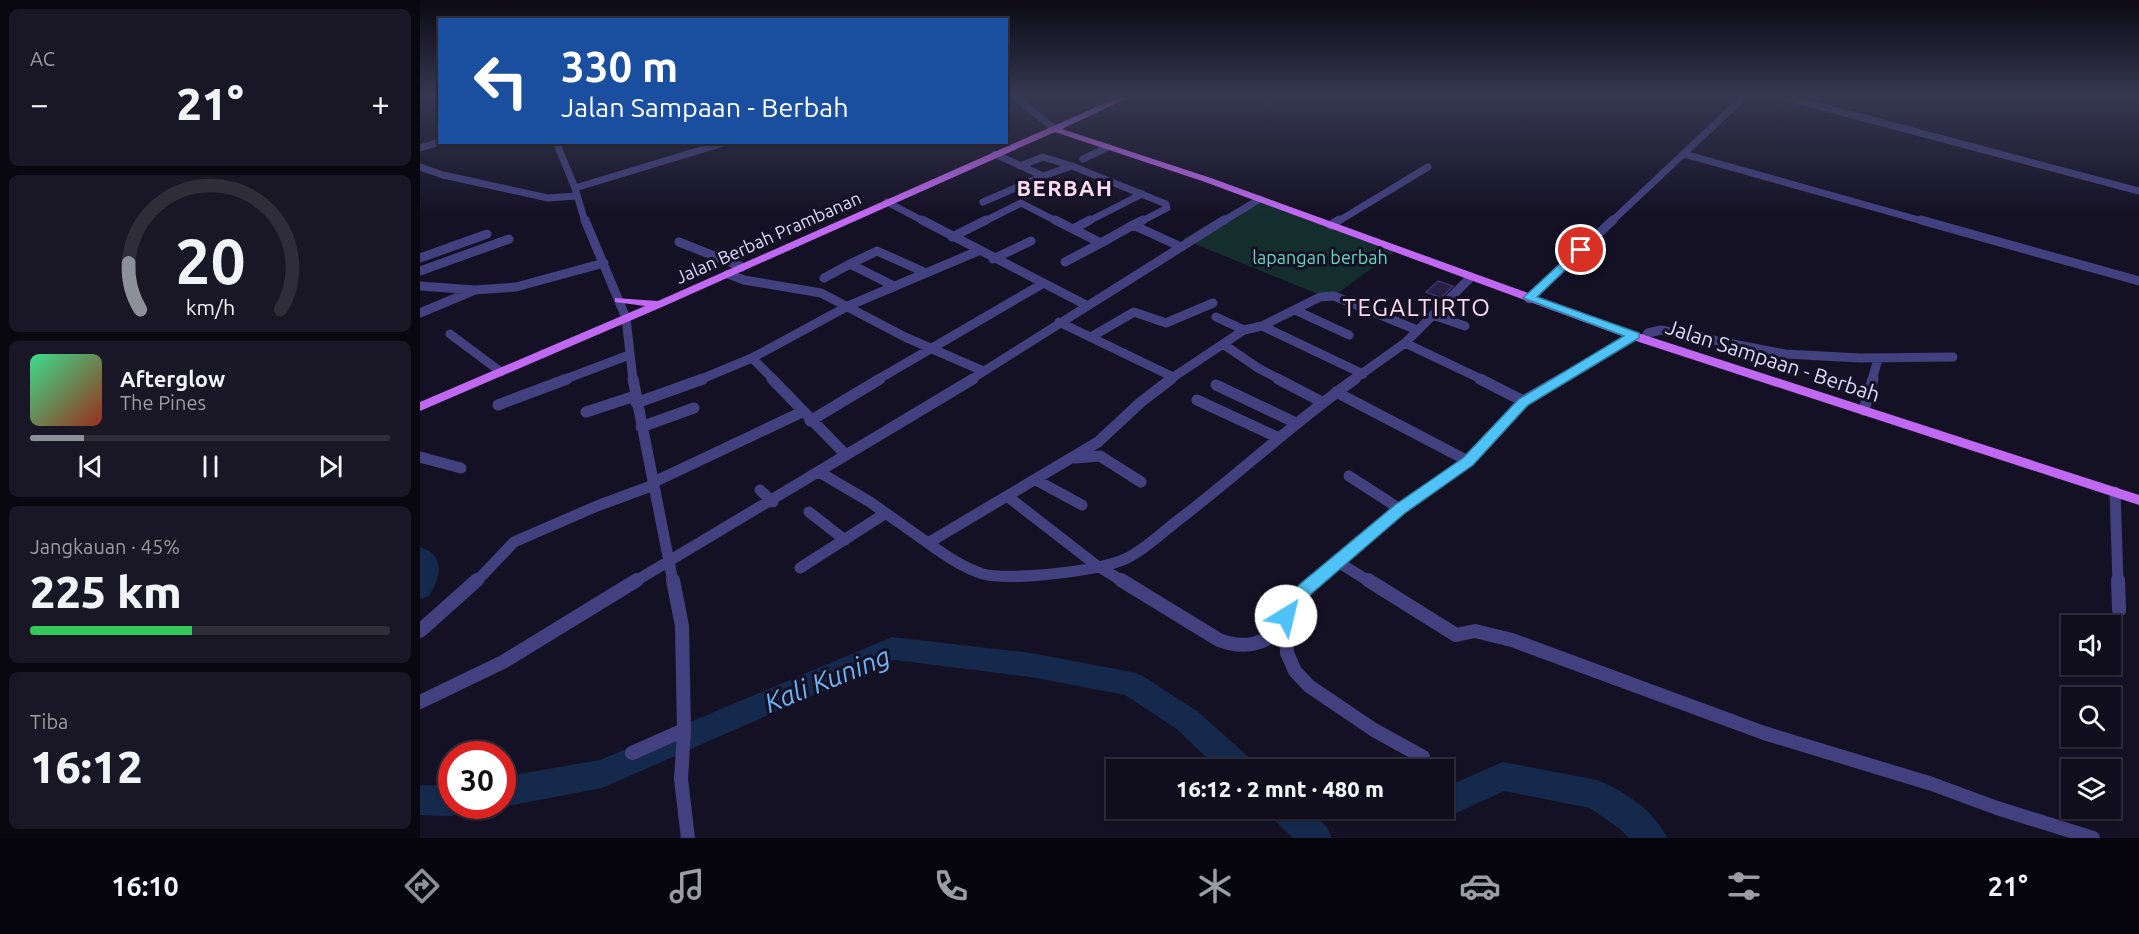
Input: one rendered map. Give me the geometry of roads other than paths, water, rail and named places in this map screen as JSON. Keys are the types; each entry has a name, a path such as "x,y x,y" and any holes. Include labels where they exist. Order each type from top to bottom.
{"main road":[{"name":"Jalan Berbah Prambanan","path":"420,407 728,274 1040,135"},
{"name":"Jalan Sampaan - Berbah","path":"1073,135 1260,199 1639,337 2139,500"},
{"path":"619,300 657,305"}],"street":[{"path":"1529,298 1704,135"},
{"path":"1929,135 2139,191"},
{"path":"420,148 438,143"},
{"path":"557,144 586,225 626,318 636,400 682,626 684,731 681,779 688,838"},
{"path":"420,167 443,175 548,198 575,192 721,144"},
{"path":"1083,159 1108,147"},
{"path":"995,154 1043,176"},
{"path":"1684,154 2139,281"},
{"path":"1020,166 1043,157 1072,166 1168,206 1065,262"},
{"path":"983,202 1072,166"},
{"path":"1331,225 1428,167"},
{"path":"1073,229 1142,194"},
{"path":"1004,195 1101,243"},
{"path":"420,702 453,689 499,666 773,502 1179,246 1260,199"},
{"path":"887,202 993,259 1086,305"},
{"path":"952,237 1021,203"},
{"path":"1133,225 1179,246"},
{"path":"420,258 487,234"},
{"path":"420,271 509,239"},
{"path":"993,259 1031,241"},
{"path":"679,242 742,267"},
{"path":"824,278 877,251 924,272"},
{"path":"586,412 690,384 752,358 892,285 978,251"},
{"path":"420,286 475,290 516,287 604,263"},
{"path":"850,264 892,285"},
{"path":"728,274 744,280 821,293 905,337 984,371"},
{"path":"819,472 886,513 954,562 993,576 1045,574 1115,563 1130,557 1220,488 1322,402 1405,344 1471,277"},
{"path":"810,421 930,348 1042,284"},
{"path":"420,313 475,290"},
{"path":"928,543 1036,480 1112,432 1141,402 1173,377 1244,330 1262,326 1320,297 1334,296 1418,330"},
{"path":"1091,337 1134,312 1167,323 1213,303"},
{"path":"1295,310 1348,335"},
{"path":"1433,315 1465,326"},
{"path":"1216,317 1244,330"},
{"path":"1059,322 1173,377"},
{"path":"1262,326 1363,374"},
{"path":"1423,757 1374,730 1309,686 1295,671 1287,653 1286,616 1305,589 1400,509 1468,461 1523,402 1639,337 1661,330 1775,353 1878,358 1953,357"},
{"path":"450,334 501,372"},
{"path":"1223,344 1258,368 1322,402"},
{"path":"1405,344 1483,380 1523,402"},
{"path":"498,405 562,386 629,355"},
{"path":"752,358 801,412 846,455"},
{"path":"1864,410 1878,358"},
{"path":"1216,385 1296,423"},
{"path":"1336,392 1468,461"},
{"path":"1197,400 1279,438"},
{"path":"641,427 694,408"},
{"path":"420,631 469,589 514,542 654,484 801,412"},
{"path":"1072,458 1100,456 1141,482"},
{"path":"420,458 461,468"},
{"path":"1349,476 1400,509"},
{"path":"1036,480 1082,505"},
{"path":"760,490 773,502"},
{"path":"2115,492 2119,610"},
{"path":"1007,496 1096,565 1219,640 1234,646 1249,647 1272,638 1285,628"},
{"path":"809,512 845,540"},
{"path":"800,568 886,513"},
{"path":"1338,562 1456,635 1475,631 1512,640 1764,733 1932,784 1997,808 2093,838"},
{"path":"632,753 684,731"}],"waterway":[{"name":"Kali Kuning","path":"420,556 425,559 426,580 420,589"},
{"name":"Kali Kuning","path":"516,789 602,774 892,648 1031,665 1131,684 1187,720 1229,759"},
{"path":"1454,799 1503,776 1597,795 1631,818 1651,838"},
{"name":"Kali Kuning","path":"420,800 438,801"},
{"name":"Kali Kuning","path":"1296,819 1316,838"}],"district":[{"name":"BERBAH","path":"1065,187"},
{"name":"TEGALTIRTO","path":"1417,307"}],"park label":[{"name":"lapangan berbah","path":"1320,257"}]}
